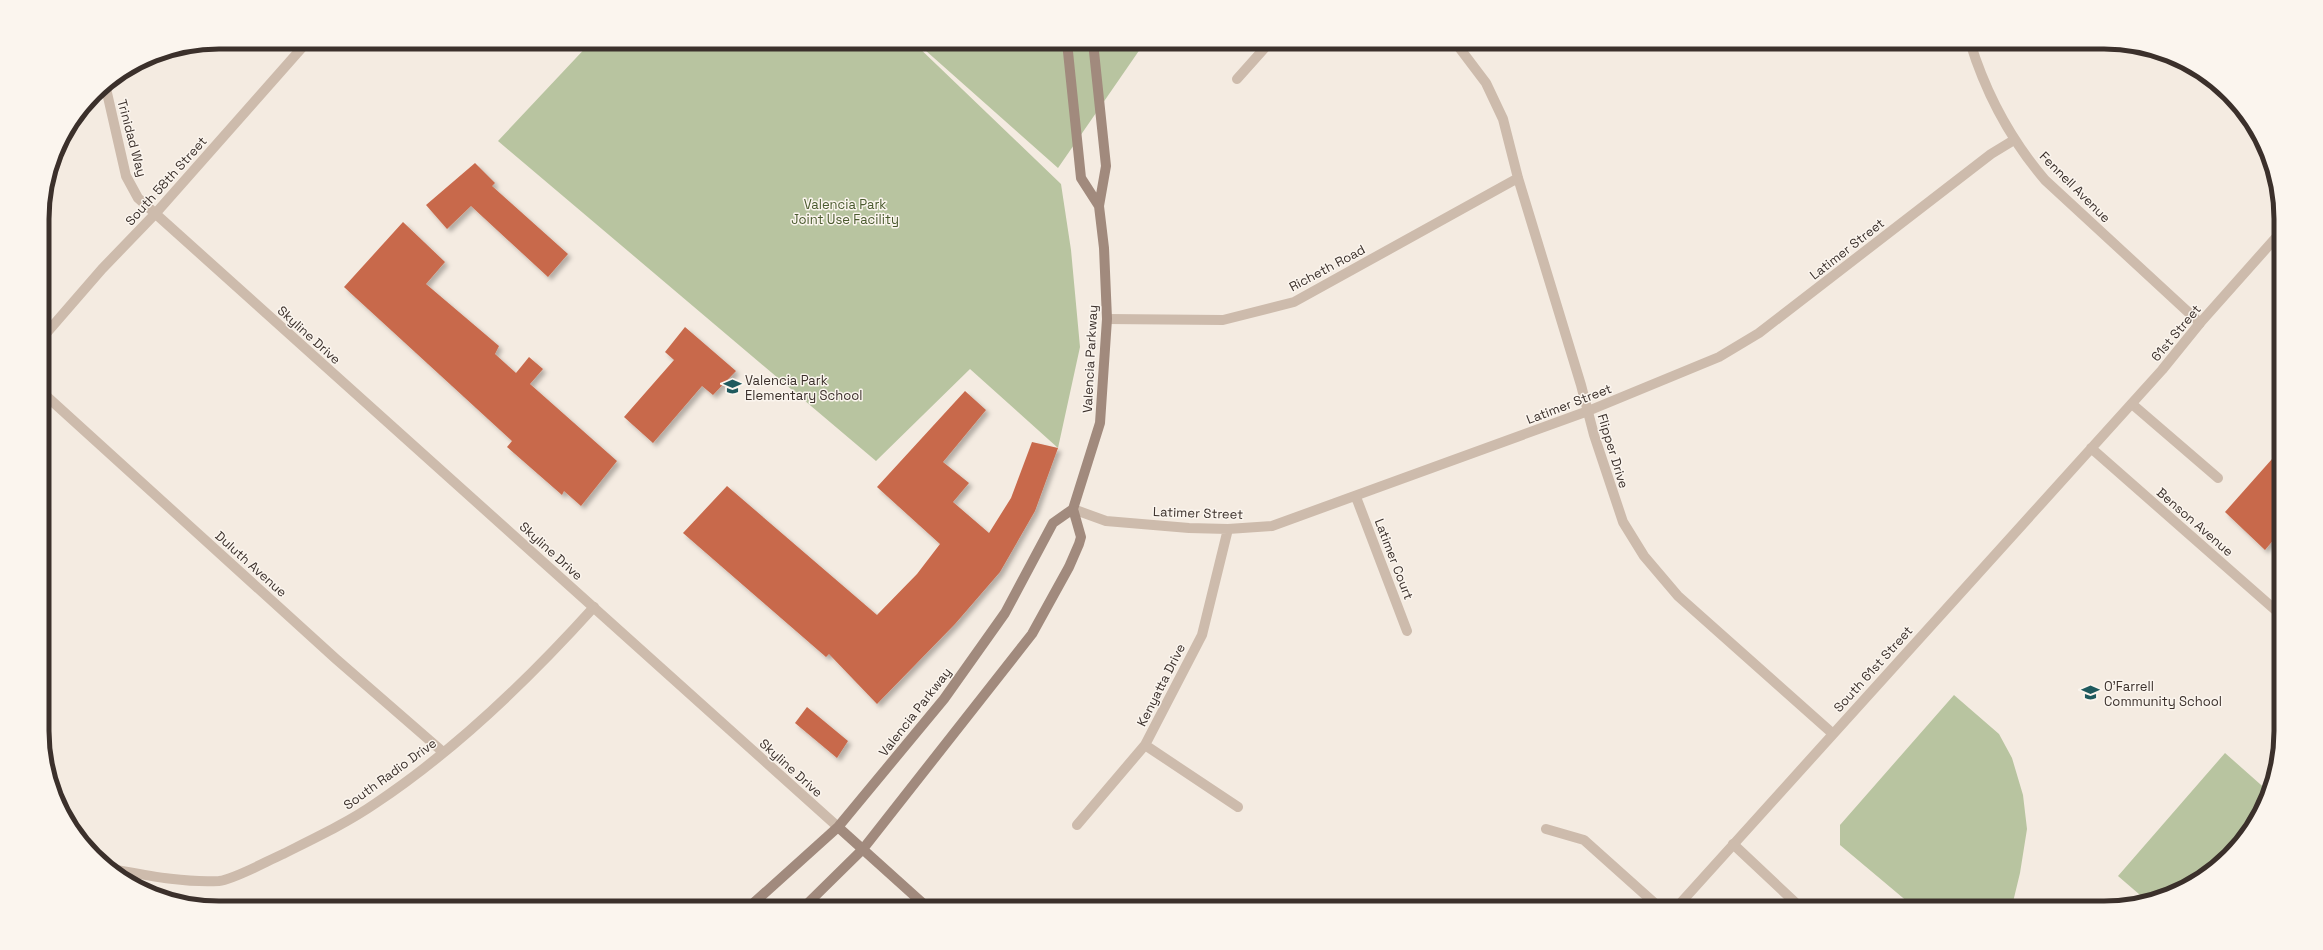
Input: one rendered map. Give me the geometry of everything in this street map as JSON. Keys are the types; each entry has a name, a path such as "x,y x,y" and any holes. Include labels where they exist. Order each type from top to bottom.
{"main road":[{"name":"Valencia Parkway","path":"1068,49 1081,178 1099,206"},
{"name":"Valencia Parkway","path":"756,901 838,827 944,699 1005,613 1053,523 1072,509 1100,423 1107,319 1104,248 1099,206 1106,166 1094,49"},
{"path":"810,901 863,849 1032,634 1069,567 1079,544 1081,537 1072,509"},
{"name":"Skyline Drive","path":"838,827 920,901"}],"street":[{"name":"South 58th Street","path":"49,331 102,269 155,214 301,49"},
{"path":"1237,79 1264,49"},
{"name":"Flipper Drive","path":"1460,49 1486,83 1503,119 1518,178 1610,489 1623,522 1644,556 1678,596 1832,734"},
{"name":"Fennell Avenue","path":"1973,49 1988,92 2014,140 2045,180 2200,323"},
{"name":"Trinidad Way","path":"107,91 126,176 138,198 155,214"},
{"name":"Latimer Street","path":"1072,509 1106,521 1189,528 1228,529 1272,526 1356,497 1588,411 1719,357 1759,333 1991,154 2014,140"},
{"name":"Richeth Road","path":"1107,319 1223,320 1294,302 1518,178"},
{"name":"Skyline Drive","path":"155,214 838,827"},
{"name":"61st Street","path":"2091,448 2169,362 2200,323 2274,240"},
{"name":"Duluth Avenue","path":"49,398 336,659 443,752"},
{"path":"2132,404 2218,478"},
{"name":"Benson Avenue","path":"2091,448 2274,609"},
{"name":"South 61st Street","path":"1682,901 2091,448"},
{"name":"Latimer Court","path":"1356,497 1407,631"},
{"name":"Kenyatta Drive","path":"1228,529 1202,635 1145,745 1238,807"},
{"name":"South Radio Drive","path":"124,872 157,878 220,881 253,868 325,833 376,803 443,752 518,688 594,607"},
{"path":"1077,825 1145,745"},
{"path":"1546,829 1584,840 1652,901"},
{"path":"1733,844 1794,901"}],"green space":[{"name":"Valencia Park Joint Use Facility","path":"584,49 920,49 1061,184 1071,250 1080,347 1058,448 970,369 876,461 498,141"},
{"path":"924,49 1140,49 1058,168"},
{"path":"1954,695 1999,734 2012,758 2023,795 2027,829 2020,873 2013,901 1907,901 1840,845 1840,825"},
{"path":"2225,753 2264,788 2251,816 2232,843 2216,859 2189,878 2169,888 2142,897 2118,876"}],"building":[{"path":"475,163 495,183 492,186 568,254 548,277 471,206 447,229 426,205"},
{"path":"403,222 445,262 426,284 499,346 495,354 516,373 529,357 543,369 530,384 617,461 581,506 564,491 562,495 507,447 512,441 344,287"},
{"path":"685,327 736,371 713,395 702,386 653,443 624,417 674,360 665,352"},
{"path":"965,391 986,410 943,462 969,483 953,502 989,533 1011,498 1032,442 1058,448 1035,511 1000,572 955,624 877,704 829,654 826,657 683,533 727,486 877,615 917,574 940,544 877,487"},
{"path":"2274,457 2274,539 2265,550 2225,512"},
{"path":"807,707 848,741 837,758 795,723"}],"place":[{"name":"Valencia Park Elementary School","path":"732,387"},
{"name":"O'Farrell Community School","path":"2091,693"}]}
